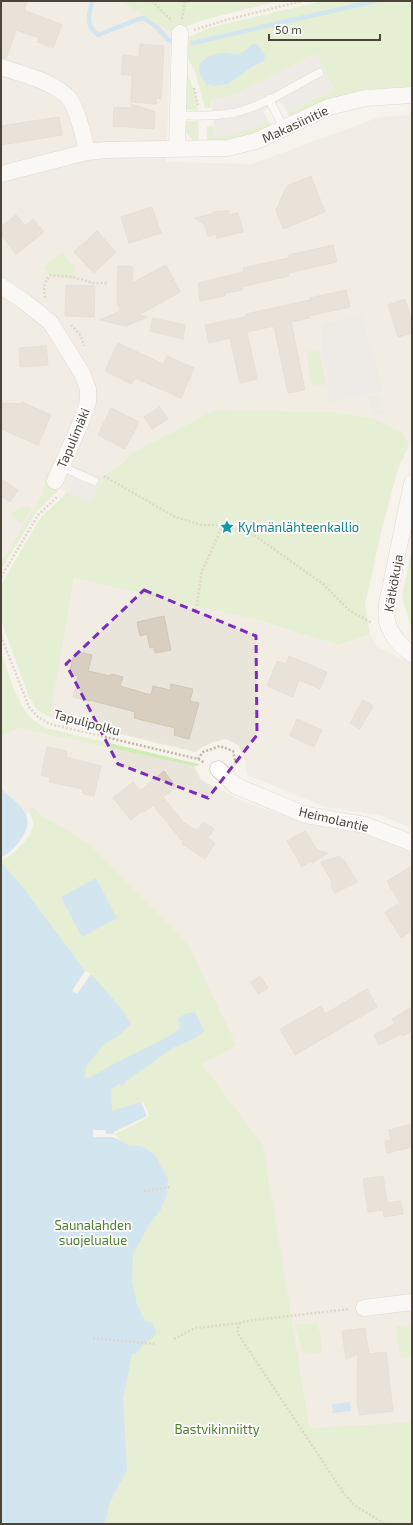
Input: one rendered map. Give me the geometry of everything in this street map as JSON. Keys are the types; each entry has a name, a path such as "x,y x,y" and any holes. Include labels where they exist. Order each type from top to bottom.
{"street":[{"path":"177,148 180,33"},
{"path":"1,67 46,82 69,98 84,133 87,152"},
{"name":"Makasiinitie","path":"1,174 87,152 106,150 228,148 256,141 329,107 364,98 412,96"},
{"name":"Tapulimäki","path":"1,286 25,302 50,322 82,373 88,389 88,402 57,488"},
{"name":"Kätkökuja","path":"393,635 387,620 386,604 412,483"},
{"path":"393,635 404,649 412,654"},
{"name":"Heimolantie","path":"218,769 236,786 306,815 365,825 412,843"},
{"path":"364,1308 412,1302"}],"lane":[{"path":"178,115 200,116 228,114 249,109 319,73"},
{"path":"269,99 284,129"},
{"path":"71,471 94,481"}],"path":[{"path":"152,1 170,17 180,33 302,1"},
{"path":"45,301 43,291 44,284 50,275 73,277 93,283 108,284"},
{"path":"65,321 77,330 87,352"},
{"path":"99,473 175,517 202,525 223,525 254,535 323,584 350,611 393,635"},
{"path":"1,577 38,515 57,488"},
{"path":"196,610 202,571 223,525"},
{"name":"Tapulipolku","path":"1,636 29,707 38,717 50,724 198,759 218,769"},
{"path":"144,1191 171,1187"},
{"path":"174,1339 195,1328 364,1308"},
{"path":"240,1323 237,1330 240,1337 343,1492 354,1505 385,1524"},
{"path":"93,1338 155,1344"}],"highlighted area":[{"path":"144,590 256,636 257,735 208,798 118,764 66,664"}],"shaded area":[{"path":"1,1 120,1 171,32 166,162 252,164 380,117 412,115 412,442 409,445 402,432 375,419 337,412 215,410 130,454 124,462 101,477 91,502 47,484 47,473 42,495 1,563"},
{"path":"316,54 334,89 287,113 281,102 263,111 268,121 257,127 231,135 215,137 211,99 220,99 237,94"},
{"path":"362,316 383,391 328,403 329,389 321,348 321,324"},
{"path":"368,395 380,397 381,409 384,409 383,415 372,414 373,408 370,407"},
{"path":"78,469 101,477 91,502 69,494"},
{"path":"74,578 262,621 338,645 370,634 377,647 412,664 412,828 379,815 326,807 247,775 244,757 238,745 226,739 210,743 195,752 50,717"},
{"path":"18,728 194,766 201,780 247,803 306,823 365,834 412,853 412,1422 310,1428 263,1145 202,1064 237,1046 189,947 88,843 41,815 32,807 27,814 1,789 1,737"}],"green space":[{"path":"120,1 279,1 203,20 171,32"},
{"path":"323,1 412,1 412,88 380,89 359,92 291,118 287,113 334,89 316,54 237,94 220,99 211,99 211,108 205,108 195,71 185,54 188,37 209,28"},
{"path":"186,75 188,75 195,93 198,111 185,109"},
{"path":"185,121 198,121 199,141 194,141 185,132"},
{"path":"268,121 271,126 268,130 235,140 207,141 207,126 213,126 215,137 257,127"},
{"path":"62,253 76,268 72,279 52,278 43,267"},
{"path":"319,349 326,384 313,387 306,352"},
{"path":"215,410 336,412 375,419 402,432 409,445 398,469 382,528 365,605 370,634 338,645 262,621 74,578 50,717 38,711 29,697 1,620 1,585 41,517 63,497 66,492 91,502 101,477 124,462 130,454"},
{"path":"47,473 51,475 47,484 58,489 57,492 37,511 1,570 1,563 42,495"},
{"path":"26,506 31,509 22,524 15,519 11,513"},
{"path":"412,548 412,629 402,597"},
{"path":"1,652 22,705 34,721 45,728 199,764 198,766 18,728 1,737"},
{"name":"Bastvikinniitty","path":"32,806 41,815 88,843 189,946 237,1046 202,1064 263,1145 310,1428 412,1422 412,1524 1,1524 1,861 22,845 30,834 33,823 29,811","holes":["85,971 91,974 77,994 72,991","178,1018 196,1038 173,1048 130,1078 124,1059 160,1042 179,1030"]},
{"path":"317,1323 318,1330 320,1330 322,1352 304,1355 295,1325"},
{"path":"410,1325 412,1356 400,1358 396,1326"}],"water":[{"path":"253,44 257,44 265,55 264,61 252,67 228,84 214,86 206,84 200,75 199,64 202,61 207,57 217,54 239,53 246,50"},
{"path":"1,789 24,811 27,817 27,823 26,831 21,839 10,851 1,857"},
{"name":"Saunalahden suojelualue","path":"1,862 25,890 85,971 72,991 77,994 91,974 121,1008 131,1024 117,1037 105,1043 87,1065 84,1077 88,1078 179,1030 178,1018 185,1014 195,1012 204,1031 196,1038 173,1048 126,1081 122,1086 120,1084 111,1090 112,1111 141,1102 147,1116 114,1132 113,1137 130,1146 141,1146 155,1155 168,1179 167,1194 161,1209 149,1225 133,1254 132,1280 137,1305 145,1321 152,1323 156,1331 154,1337 143,1344 138,1352 132,1354 123,1399 127,1470 109,1504 105,1524 1,1524"},
{"path":"96,878 117,918 82,937 61,897"},
{"path":"350,1402 351,1411 333,1413 332,1404"}],"pier":[{"path":"141,1102 143,1102 149,1115 148,1117 115,1134 118,1137 117,1139 113,1137 93,1137 93,1130 105,1130 106,1134 113,1134 114,1132 147,1116"}],"building":[{"path":"1,1 27,1 24,10 62,25 53,48 37,42 39,38 16,30 6,59 1,58"},
{"path":"140,44 164,46 161,99 156,98 156,104 131,102 132,75 121,75 123,55 139,57"},
{"path":"131,104 155,112 154,129 113,126 114,107 131,108"},
{"path":"59,117 62,135 1,145 1,126"},
{"path":"311,176 325,212 283,229 276,210 287,186"},
{"path":"152,207 161,233 129,243 121,217"},
{"path":"228,210 229,215 238,213 243,232 217,238 216,234 208,236 205,225 195,218 212,214 213,212"},
{"path":"16,215 25,226 33,219 44,232 16,254 1,235 1,227"},
{"path":"97,231 116,252 94,273 74,252"},
{"path":"333,245 337,262 288,273 289,276 241,287 242,290 225,293 225,296 200,301 198,283 244,272 243,268 289,258 289,255"},
{"path":"166,265 180,292 139,315 148,317 126,326 100,320 120,311 117,302 118,266 133,267 132,283"},
{"path":"66,285 95,286 94,317 65,316"},
{"path":"346,290 350,307 309,316 309,318 291,322 305,390 288,393 274,326 247,332 257,379 240,383 230,338 209,343 205,325 246,317 246,314 310,300 310,298"},
{"path":"405,299 412,322 412,333 398,337 388,305"},
{"path":"153,318 185,325 183,339 150,331"},
{"path":"118,343 163,364 167,356 194,368 181,398 135,378 132,384 105,371"},
{"path":"46,346 48,365 20,367 19,348"},
{"path":"22,402 51,415 38,445 1,429 1,403 21,404"},
{"path":"160,407 168,419 152,429 144,417"},
{"path":"111,408 139,422 125,449 98,435"},
{"path":"1,479 18,490 10,502 1,496"},
{"path":"164,616 171,650 155,653 154,647 150,648 147,634 140,636 137,622"},
{"path":"75,651 92,655 88,671 110,676 111,674 123,677 120,686 151,695 153,686 170,690 171,684 193,689 190,701 199,703 189,739 174,735 175,728 134,718 135,712 73,697 78,676 69,674"},
{"path":"289,656 327,672 320,689 299,680 293,697 267,686 277,661 286,664"},
{"path":"363,700 373,706 360,729 350,723"},
{"path":"297,719 322,730 314,747 290,736"},
{"path":"47,747 67,751 66,757 101,766 94,796 82,793 83,789 49,782 50,777 41,775"},
{"path":"164,771 176,787 163,797 183,822 197,831 203,822 214,829 208,838 215,843 205,859 182,844 183,842 153,805 144,812 142,811 131,820 113,798 133,782 140,791"},
{"path":"305,831 317,850 328,853 312,863 311,861 302,867 287,841"},
{"path":"340,856 357,882 335,893 331,886 332,882 321,862"},
{"path":"412,866 412,931 401,938 385,912 400,903 387,881"},
{"path":"260,976 268,988 258,994 251,982"},
{"path":"367,989 377,1007 295,1055 280,1029 321,1006 325,1014"},
{"path":"412,1007 412,1031 403,1036 401,1034 379,1045 374,1035 395,1024 392,1019"},
{"path":"412,1124 412,1147 387,1153 385,1141 391,1140 389,1130"},
{"path":"383,1176 387,1203 401,1201 403,1214 384,1217 383,1210 368,1212 363,1179"},
{"path":"365,1328 369,1354 386,1352 393,1411 359,1415 357,1399 358,1354 346,1359 342,1331"}],"waterway":[{"path":"92,1 89,20 91,27 98,35 144,18 157,27 167,39 173,43"},
{"path":"193,43 375,1"}],"place":[{"name":"Kylmänlähteenkallio","path":"227,527"}]}
